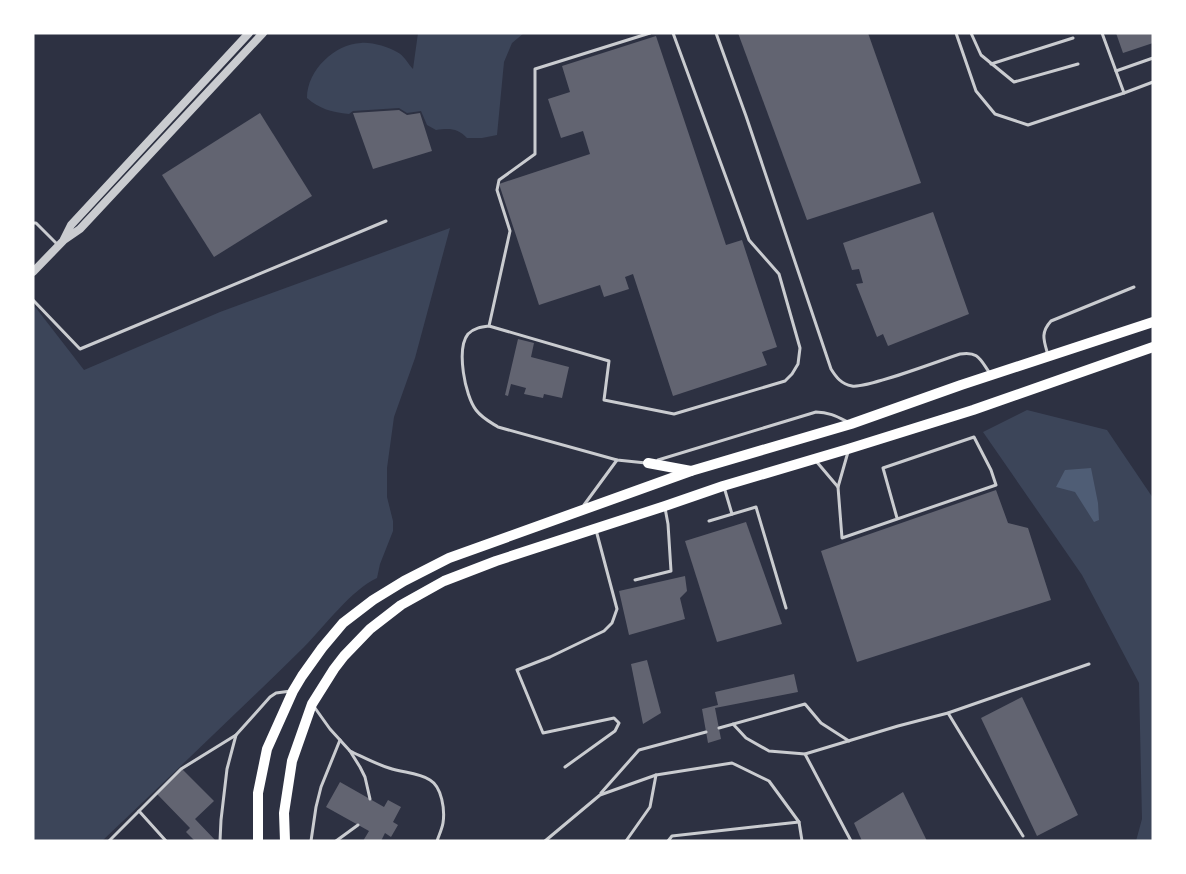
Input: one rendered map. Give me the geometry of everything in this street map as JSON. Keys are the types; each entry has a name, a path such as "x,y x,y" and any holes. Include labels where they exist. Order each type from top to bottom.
{"highway":[{"path":"258,841 258,793 267,749 293,691 322,648 343,623 373,600 404,581 449,558 691,471 851,424 1153,322"},
{"path":"285,841 284,813 292,761 312,704 333,669 344,656 370,629 401,605 444,581 496,561 723,486 973,410 1153,347"},
{"path":"648,464 691,471"}],"street":[{"path":"33,272 61,242 71,225 249,33"},
{"path":"61,242 80,229 263,33"}],"lane":[{"path":"489,326 510,231 497,190 499,180 535,154 535,69 650,33"},
{"path":"673,33 749,240 779,274 800,348 798,364 785,381 674,414 604,400 609,361 489,326 477,327 468,334 463,343 462,356 466,390 477,411 487,421 498,427 617,460 648,464 816,412 833,414 851,424"},
{"path":"716,33 831,369 837,378 844,384 855,387 969,352 979,357 991,376"},
{"path":"956,33 976,91 995,114 1028,124 1153,82"},
{"path":"971,33 981,55 1014,82 1078,64"},
{"path":"1102,33 1124,93"},
{"path":"991,64 1073,38"},
{"path":"1116,71 1153,58"},
{"path":"33,300 80,349 386,221"},
{"path":"33,223 61,242"},
{"path":"1049,357 1043,336 1045,327 1052,321 1134,287"},
{"path":"848,449 838,488 842,538 996,485 974,437 884,468 897,518"},
{"path":"815,459 838,488"},
{"path":"579,512 617,460"},
{"path":"723,486 732,514"},
{"path":"635,580 671,571 669,524 665,506"},
{"path":"709,521 756,507 786,608"},
{"path":"565,767 615,731 619,723 614,718 543,733 517,670 604,631 612,623 617,609 596,528"},
{"path":"733,724 746,738 769,751 805,754 948,712 1089,664"},
{"path":"109,841 181,768 236,735 270,697 276,693 293,691"},
{"path":"312,704 350,751 365,777 370,799"},
{"path":"719,728 805,704 821,723 849,741"},
{"path":"948,712 1023,836"},
{"path":"545,841 600,795 639,750 706,732"},
{"path":"220,841 227,769 236,735"},
{"path":"311,841 321,787 340,740"},
{"path":"350,751 390,769 411,772 432,780 438,790 444,813 443,825 437,841"},
{"path":"805,754 851,841"},
{"path":"600,795 656,775 732,763 769,781 799,822 802,841"},
{"path":"626,841 650,807 656,775"},
{"path":"139,811 166,841"},
{"path":"668,841 672,836 799,822"},
{"path":"336,841 358,825"}],"shaded area":[{"path":"418,33 524,33 512,43 504,62 497,135 467,138 453,130 436,130 427,125 421,111 407,113 399,108 353,111 349,114 326,109 307,98 312,78 324,60 332,53 351,45 370,43 389,48 402,55 413,69"},
{"path":"450,228 415,358 394,417 387,468 387,497 393,531 377,578 348,600 304,647 102,841 33,841 33,306 84,370 220,312"},
{"path":"1027,410 1107,430 1153,498 1153,841 1136,841 1142,819 1139,683 1082,575 983,432"},
{"path":"1091,468 1099,520 1094,522 1075,492 1056,487 1065,470"}],"building":[{"path":"738,33 868,33 921,183 807,220"},
{"path":"1116,33 1153,33 1153,43 1123,53"},
{"path":"656,36 726,245 742,240 777,347 762,352 767,365 673,396 633,274 625,277 629,289 604,297 600,285 539,305 499,184 590,154 583,131 561,138 548,99 570,92 562,66"},
{"path":"399,110 407,115 420,113 432,151 373,169 353,113"},
{"path":"260,113 312,196 214,257 162,175"},
{"path":"933,212 969,314 888,346 883,334 877,337 856,284 863,283 859,269 852,270 843,243"},
{"path":"518,339 534,343 531,357 569,367 562,398 544,394 543,398 524,394 526,388 511,384 508,396 505,395"},
{"path":"996,490 1008,523 1028,528 1051,600 857,662 821,551"},
{"path":"746,522 782,624 717,642 685,541"},
{"path":"685,576 687,591 680,598 685,619 629,635 619,591"},
{"path":"647,660 661,713 643,724 631,664"},
{"path":"794,674 798,692 715,708 721,739 708,743 702,709 718,705 715,692"},
{"path":"1022,697 1078,815 1037,836 981,718"},
{"path":"182,769 214,801 195,819 216,841 195,841 186,832 190,828 157,794"},
{"path":"340,782 384,807 388,800 401,807 393,822 398,825 391,837 385,833 381,841 363,841 369,831 326,807"},
{"path":"903,792 927,841 862,841 854,823"}]}
